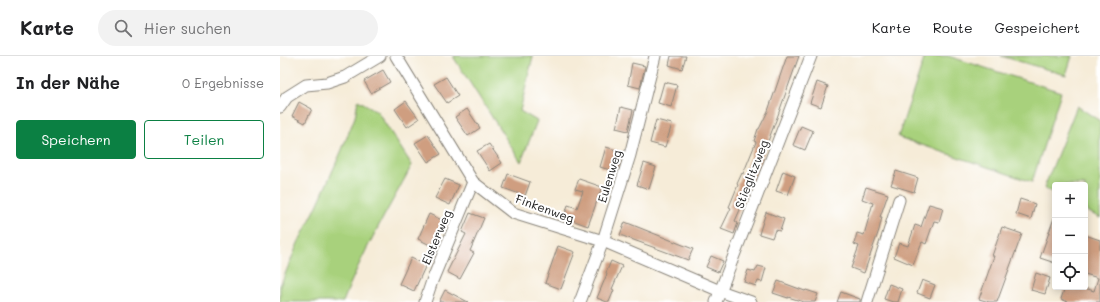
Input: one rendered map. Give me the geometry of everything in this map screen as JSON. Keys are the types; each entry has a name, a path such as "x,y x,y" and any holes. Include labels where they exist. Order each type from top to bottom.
{"street":[{"path":"280,107 287,97 306,85 327,83 345,77 380,56"},
{"name":"Finkenweg","path":"396,56 473,182 513,213 603,241 720,291 751,302"},
{"name":"Eulenweg","path":"580,302 603,241 630,155 655,56"},
{"name":"Stieglitzweg","path":"716,302 811,56"},
{"name":"Elsterweg","path":"425,302 432,281 473,182"},
{"path":"867,302 899,200"}],"green space":[{"path":"454,56 533,56 520,111 537,121 521,162 454,58"},
{"path":"925,56 948,56 1061,92 1032,182 898,137"},
{"path":"1001,56 1072,56 1066,75"},
{"path":"358,100 377,111 412,165 366,249 343,302 280,302 280,286 298,243 316,208 341,152 355,117"},
{"path":"1077,106 1100,121 1100,218 1088,212 1088,182 1052,182 1052,192 1044,188"}],"building":[{"path":"671,56 686,56 682,69 669,65"},
{"path":"787,56 799,56 762,157 763,158 735,221 738,223 734,234 721,229 731,208 729,207 738,185 737,184 742,173 743,174 756,142 754,141 758,129 768,111"},
{"path":"632,63 645,66 640,88 628,85"},
{"path":"383,70 390,82 371,93 364,81"},
{"path":"446,77 458,96 447,103 434,84"},
{"path":"664,82 677,85 671,107 658,103"},
{"path":"817,82 828,86 821,107 810,103"},
{"path":"406,101 419,119 407,127 395,109"},
{"path":"299,102 312,109 305,123 292,116"},
{"path":"621,107 633,110 628,131 616,128"},
{"path":"467,109 480,128 468,136 455,117"},
{"path":"656,120 672,124 665,147 650,143"},
{"path":"801,126 813,131 805,150 793,145"},
{"path":"428,135 441,154 428,162 415,143"},
{"path":"489,144 502,163 490,171 477,151"},
{"path":"606,147 623,152 617,172 600,167"},
{"path":"644,163 656,167 649,189 637,185"},
{"path":"783,171 795,176 788,195 776,191"},
{"path":"896,171 918,178 914,192 891,185"},
{"path":"508,174 530,182 525,196 503,188"},
{"path":"445,179 459,185 450,205 435,198"},
{"path":"579,179 602,187 588,226 564,217 568,205 577,208 583,191 575,189"},
{"path":"866,187 888,194 880,217 882,217 879,230 864,273 851,268 859,246 854,244 857,233 864,235 873,203 862,199"},
{"path":"1020,199 1035,204 1031,219 1016,214"},
{"path":"929,204 943,208 939,222 934,221 926,244 922,242 913,265 894,257 899,243 908,246 915,225 921,227"},
{"path":"766,212 784,219 780,231 775,230 772,238 759,234"},
{"path":"470,213 484,218 470,251 474,253 460,279 447,272 466,234 462,232"},
{"path":"429,214 444,221 432,246 418,239"},
{"path":"625,222 693,249 688,260 620,235"},
{"path":"1052,224 1052,262 1040,258"},
{"path":"1002,227 1022,234 997,302 989,302 979,299 994,256 992,256"},
{"path":"1088,236 1100,240 1100,302 1068,302 1061,299 1064,290 1088,289 1094,291 1098,278 1088,275"},
{"path":"558,246 575,252 561,289 545,283"},
{"path":"711,256 723,261 718,272 706,267"},
{"path":"411,258 426,265 414,291 399,284"},
{"path":"611,261 622,266 612,289 614,290 609,302 607,302 597,298"},
{"path":"758,266 766,268 762,282 758,281 756,286 744,282 748,270 755,272"},
{"path":"1036,273 1050,278 1045,294 1031,290"},
{"path":"922,280 935,285 930,298 917,293"},
{"path":"778,281 818,294 815,302 804,302 773,293"},
{"path":"889,284 902,289 898,302 884,299"},
{"path":"445,290 468,302 439,302"},
{"path":"841,292 860,299 860,302 837,302"}]}
